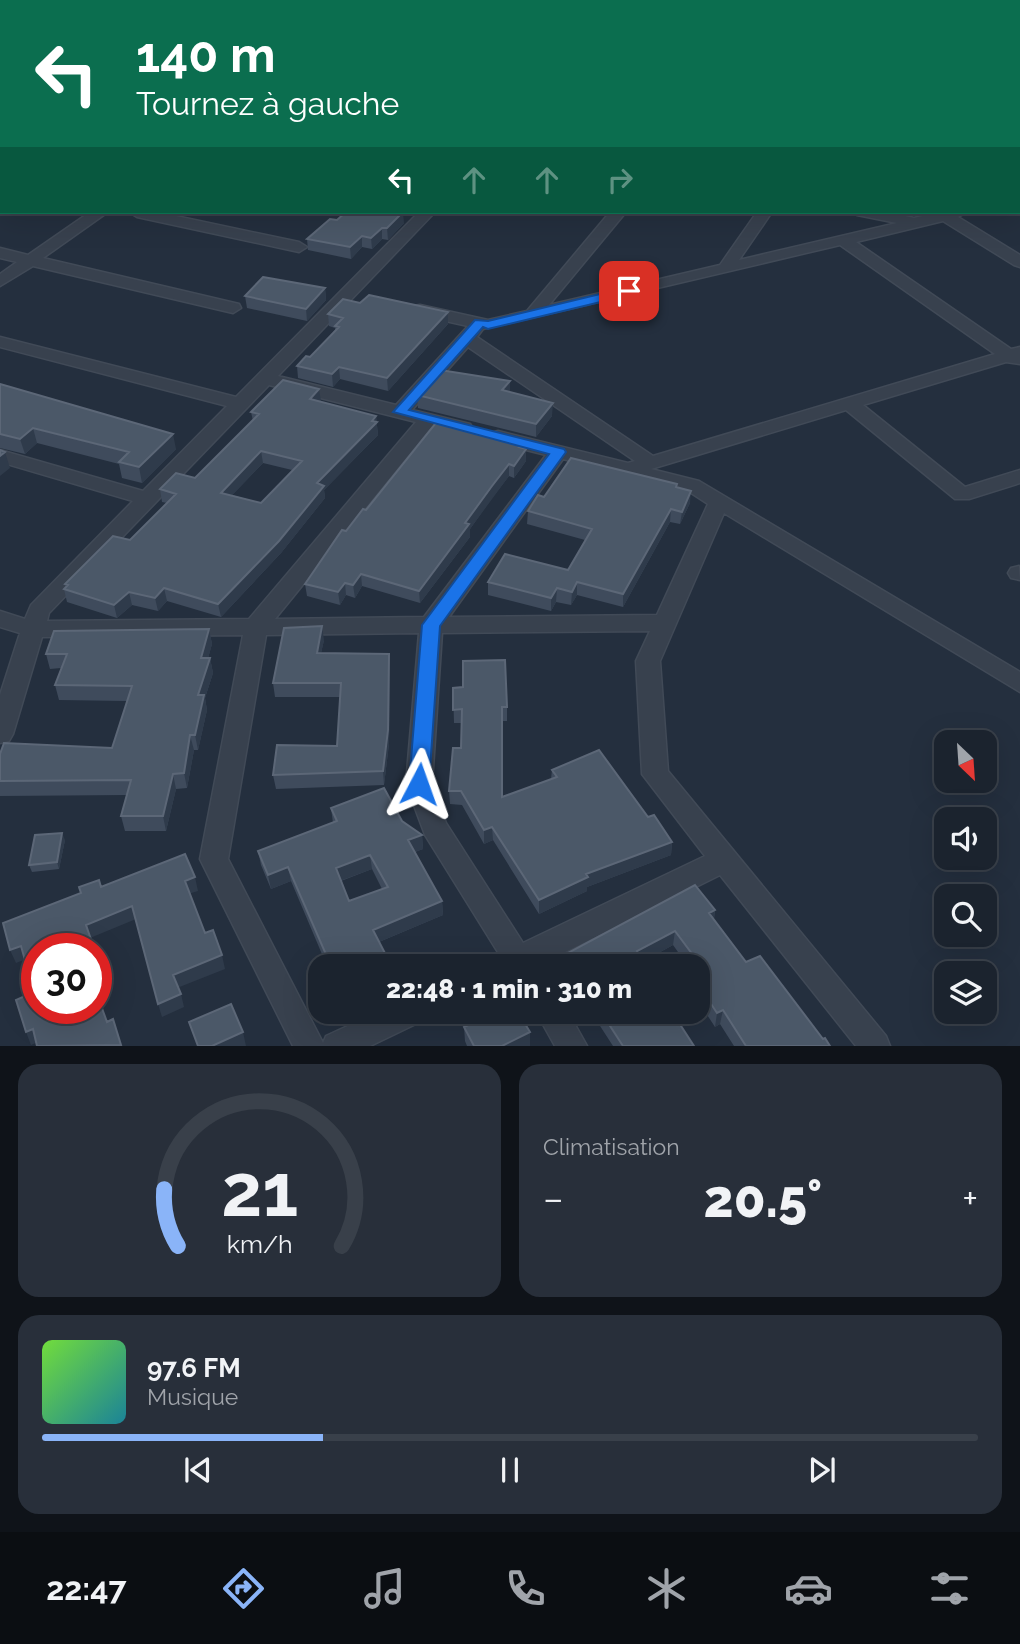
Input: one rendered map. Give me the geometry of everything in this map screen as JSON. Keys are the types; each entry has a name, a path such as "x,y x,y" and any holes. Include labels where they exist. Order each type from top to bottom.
{"street":[{"path":"0,281 97,214"},
{"path":"146,214 299,247"},
{"path":"0,734 39,610 425,214"},
{"path":"533,314 616,214"},
{"path":"726,268 763,214"},
{"path":"873,214 917,222"},
{"path":"400,305 488,325 952,214 1020,261"},
{"path":"844,240 1016,357"},
{"path":"0,253 233,309"},
{"path":"347,294 374,300"},
{"path":"400,412 480,323"},
{"path":"467,338 651,463"},
{"path":"0,342 240,404"},
{"path":"629,470 849,403 1016,357"},
{"path":"265,378 692,485 1020,683"},
{"path":"849,403 962,495 1020,476"},
{"path":"309,1045 214,859 256,626 428,419"},
{"path":"508,954 434,827 419,784 431,625 558,452"},
{"path":"0,456 148,499"},
{"path":"719,502 648,661 655,774 875,1045"},
{"path":"0,619 33,629 665,622"},
{"path":"534,954 726,859"},
{"path":"337,1045 373,1038 392,1024"},
{"path":"559,1024 572,1045"}],"building":[{"path":"344,214 401,214 387,228 382,228 371,238 362,236 350,247 307,239 330,219 337,220"},
{"path":"263,277 325,288 306,309 245,296"},
{"path":"369,295 448,312 387,378 339,367 332,374 297,366 306,356 310,357 339,327 335,326 343,318 328,314 343,299 360,303"},
{"path":"440,370 510,381 502,390 553,403 536,424 417,395"},
{"path":"283,380 319,389 310,399 376,416 372,421 377,422 317,483 324,486 279,541 218,604 164,588 155,598 129,592 114,605 64,589 68,585 65,584 113,536 130,540 176,494 160,489 176,473 195,478 259,414 251,412","holes":["261,451 302,461 261,503 221,493"]},
{"path":"0,384 173,434 139,467 119,462 129,452 33,428 20,439 0,434"},
{"path":"439,419 525,440 519,447 526,449 514,466 509,464 492,486 465,523 469,524 419,591 361,574 353,585 345,583 338,592 305,584 342,530 346,531 363,509 366,510"},
{"path":"571,458 677,484 676,487 691,491 682,512 671,509 623,594 577,582 572,592 557,588 551,598 488,582 505,554 568,570 592,529 528,511 538,495 544,497"},
{"path":"322,626 317,653 389,654 388,730 383,771 273,775 277,745 337,746 341,683 273,683 284,628"},
{"path":"209,629 201,658 210,658 198,695 204,695 195,735 190,735 184,773 173,774 163,816 121,816 131,780 0,781 0,754 4,743 112,748 132,686 55,685 67,654 46,654 54,631"},
{"path":"505,660 507,707 502,707 502,797 557,777 552,770 599,750 648,817 654,815 672,842 586,874 588,877 539,900 492,827 484,830 461,791 449,791 453,748 461,748 462,709 453,710 453,688 463,687 463,661"},
{"path":"384,788 402,821 422,835 408,840 442,901 373,930 385,954 326,954 288,867 268,875 258,851 337,821 331,808","holes":["370,855 388,887 349,901 336,868"]},
{"path":"62,833 57,862 29,865 35,835"},
{"path":"185,854 195,877 185,881 205,933 213,930 222,955 173,975 181,994 158,1004 132,906 86,925 89,933 21,933 21,946 10,950 3,923 81,893 79,887 99,880 101,887"},
{"path":"695,885 715,910 709,913 746,962 760,956 830,1046 746,1046 723,1010 717,1013 710,1002 710,954 692,954 675,931 637,951 639,954 566,954"},
{"path":"21,998 21,1016 16,1000"},
{"path":"231,1004 243,1032 212,1046 198,1046 189,1022"},
{"path":"113,1019 121,1045 37,1046 33,1029 26,1032 24,1024 112,1024"},
{"path":"470,1024 525,1024 530,1032 502,1046 474,1046 464,1027"},
{"path":"609,1024 680,1024 694,1046 623,1046"}],"route":[{"path":"419,784 431,625 558,452 400,412 480,323 488,325 629,291"}]}
